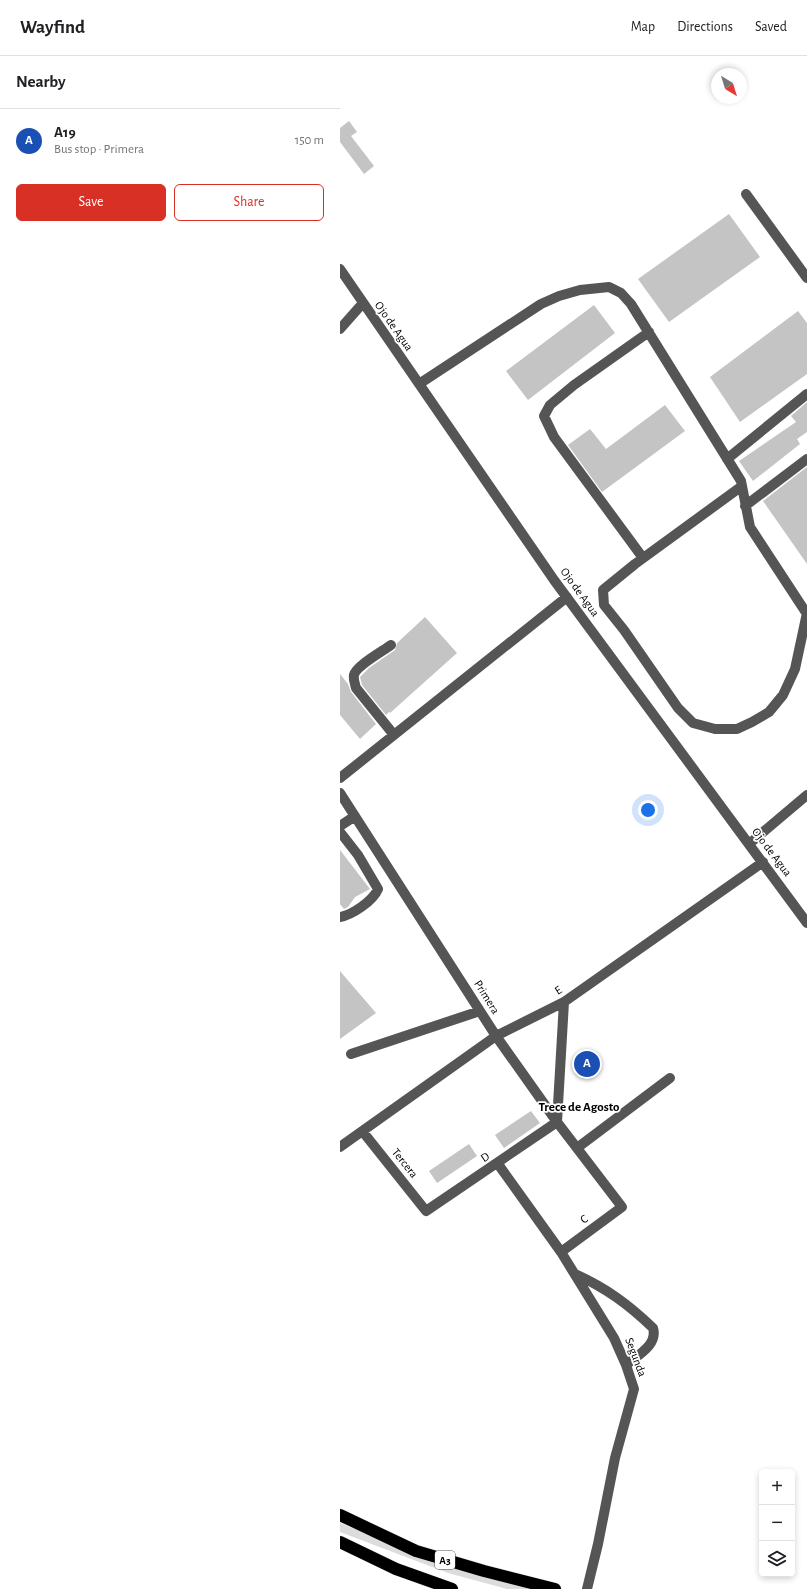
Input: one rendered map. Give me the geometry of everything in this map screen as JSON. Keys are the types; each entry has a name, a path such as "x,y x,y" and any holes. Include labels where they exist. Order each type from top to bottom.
{"highway":[{"name":"A3","path":"340,1515 416,1551 484,1571 555,1589"},
{"name":"A3","path":"340,1542 396,1569 452,1589"}],"street":[{"path":"746,194 807,278"},
{"name":"Ojo de Agua","path":"340,269 418,384 567,597 749,844 803,910 807,923"},
{"path":"418,384 541,304 580,290 609,287 621,293 631,304 741,481 742,486 745,506 750,527 807,613 794,669 783,695 769,712 737,729 715,729 693,723 678,708 624,630 604,605 603,590 643,558 742,486"},
{"path":"340,329 363,303"},
{"path":"643,558 554,437 544,416 550,405 574,385 649,332"},
{"path":"727,459 807,394"},
{"path":"745,506 807,460"},
{"path":"340,778 567,597"},
{"path":"391,644 358,668 354,675 354,680 356,688 394,735"},
{"name":"Primera","path":"340,793 496,1036 557,1122 622,1207"},
{"path":"749,844 807,795"},
{"path":"340,826 355,816"},
{"path":"340,832 358,855 378,889 375,895 358,908 340,917"},
{"name":"E","path":"340,1147 496,1036 564,1002 763,862"},
{"path":"557,1122 564,1002"},
{"path":"351,1054 480,1011"},
{"path":"577,1148 670,1078"},
{"name":"D","path":"426,1211 498,1164 557,1122"},
{"name":"Tercera","path":"363,1132 426,1211"},
{"name":"Segunda","path":"498,1164 561,1252 614,1338 626,1365 634,1389 615,1458 598,1544 587,1589"},
{"name":"C","path":"561,1252 622,1207"},
{"path":"575,1274 602,1286 653,1328 655,1334 651,1345 626,1365"}],"shaded area":[{"path":"340,1523 394,1545 544,1589 507,1589 448,1573 340,1532"}],"building":[{"path":"349,121 357,132 351,136 374,166 364,174 340,142 340,128"},
{"path":"729,214 760,257 669,322 638,279"},
{"path":"594,305 615,333 528,400 506,371"},
{"path":"798,311 807,323 807,374 740,422 710,377"},
{"path":"807,402 807,432 797,439 800,444 753,481 739,461 796,422 791,416"},
{"path":"665,405 685,431 602,492 568,445 590,429 606,449"},
{"path":"807,467 807,564 763,501"},
{"path":"425,617 457,653 386,715 362,685 360,677 369,668 395,650 397,643"},
{"path":"340,674 348,684 351,692 376,724 360,739 340,715"},
{"path":"340,850 370,889 355,897 348,907 344,909 340,904"},
{"path":"340,971 376,1013 340,1039"},
{"path":"531,1111 540,1123 504,1148 495,1135"},
{"path":"469,1144 477,1156 437,1183 429,1171"}],"place":[{"name":"A19","path":"587,1064"}],"district":[{"name":"Trece de Agosto","path":"579,1106"}]}
